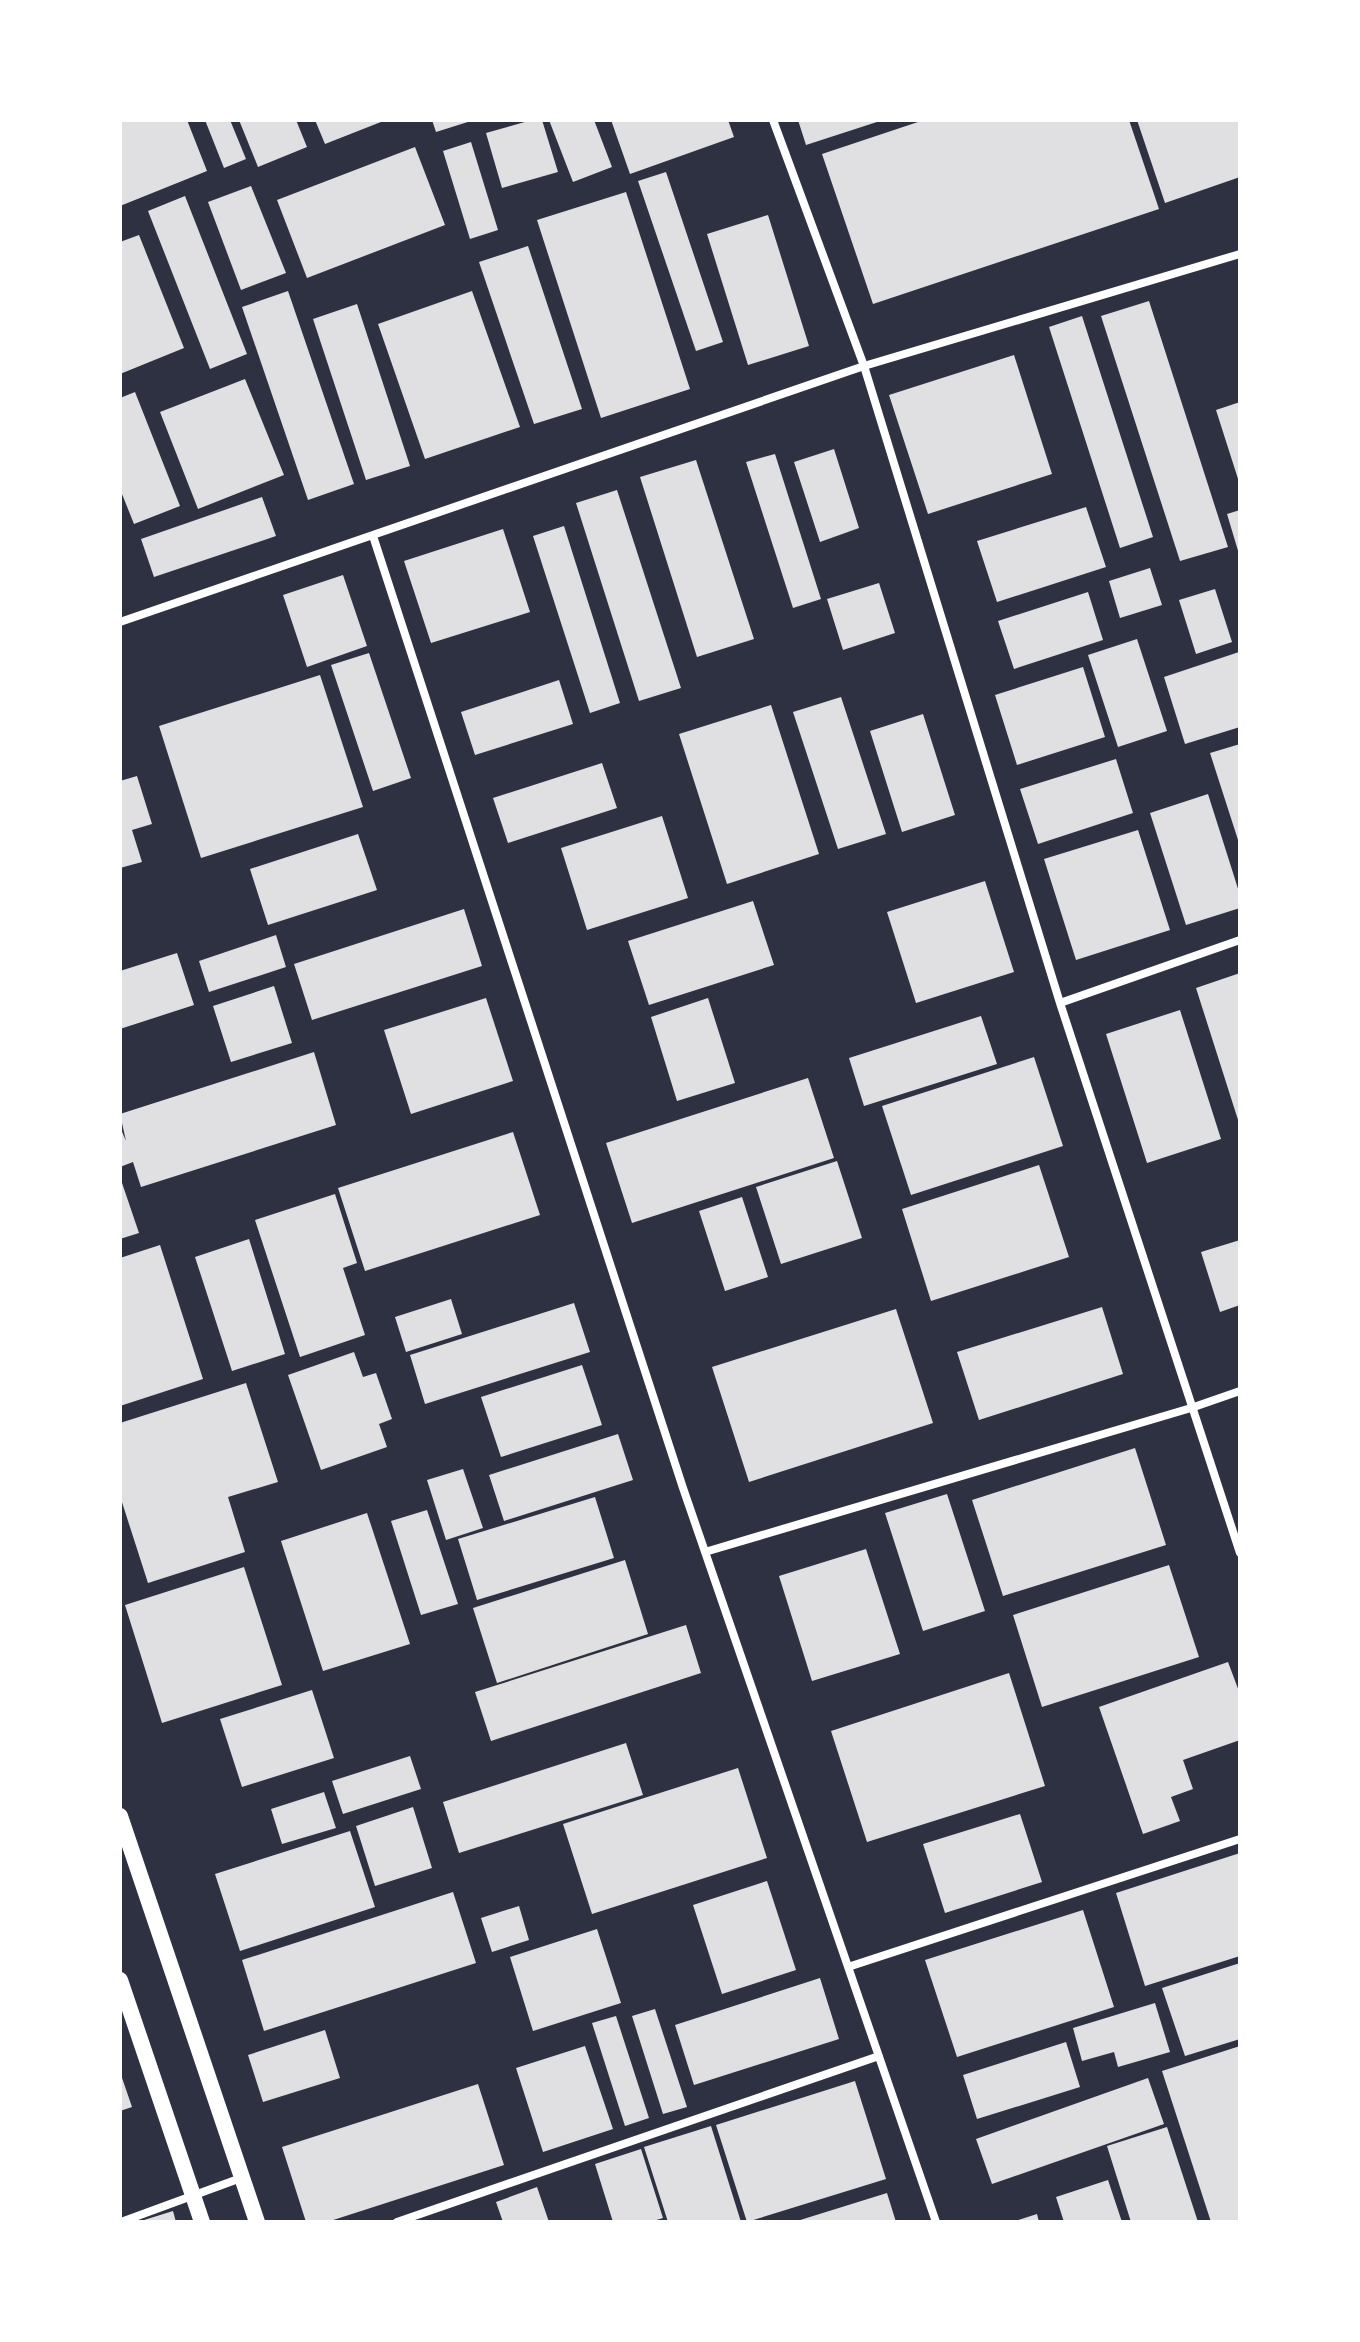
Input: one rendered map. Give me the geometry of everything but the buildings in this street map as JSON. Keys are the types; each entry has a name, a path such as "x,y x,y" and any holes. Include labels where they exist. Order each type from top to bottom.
{"main road":[{"path":"120,1816 257,2222"},
{"path":"120,1980 202,2222"}],"street":[{"path":"773,120 864,366 1060,1003 1240,1553"},
{"path":"120,622 864,366 1240,254"},
{"path":"373,536 705,1552 936,2222"},
{"path":"1060,1003 1240,940"},
{"path":"705,1552 1240,1391"},
{"path":"848,1967 1240,1839"},
{"path":"397,2222 879,2056"},
{"path":"121,2222 241,2178"}]}
